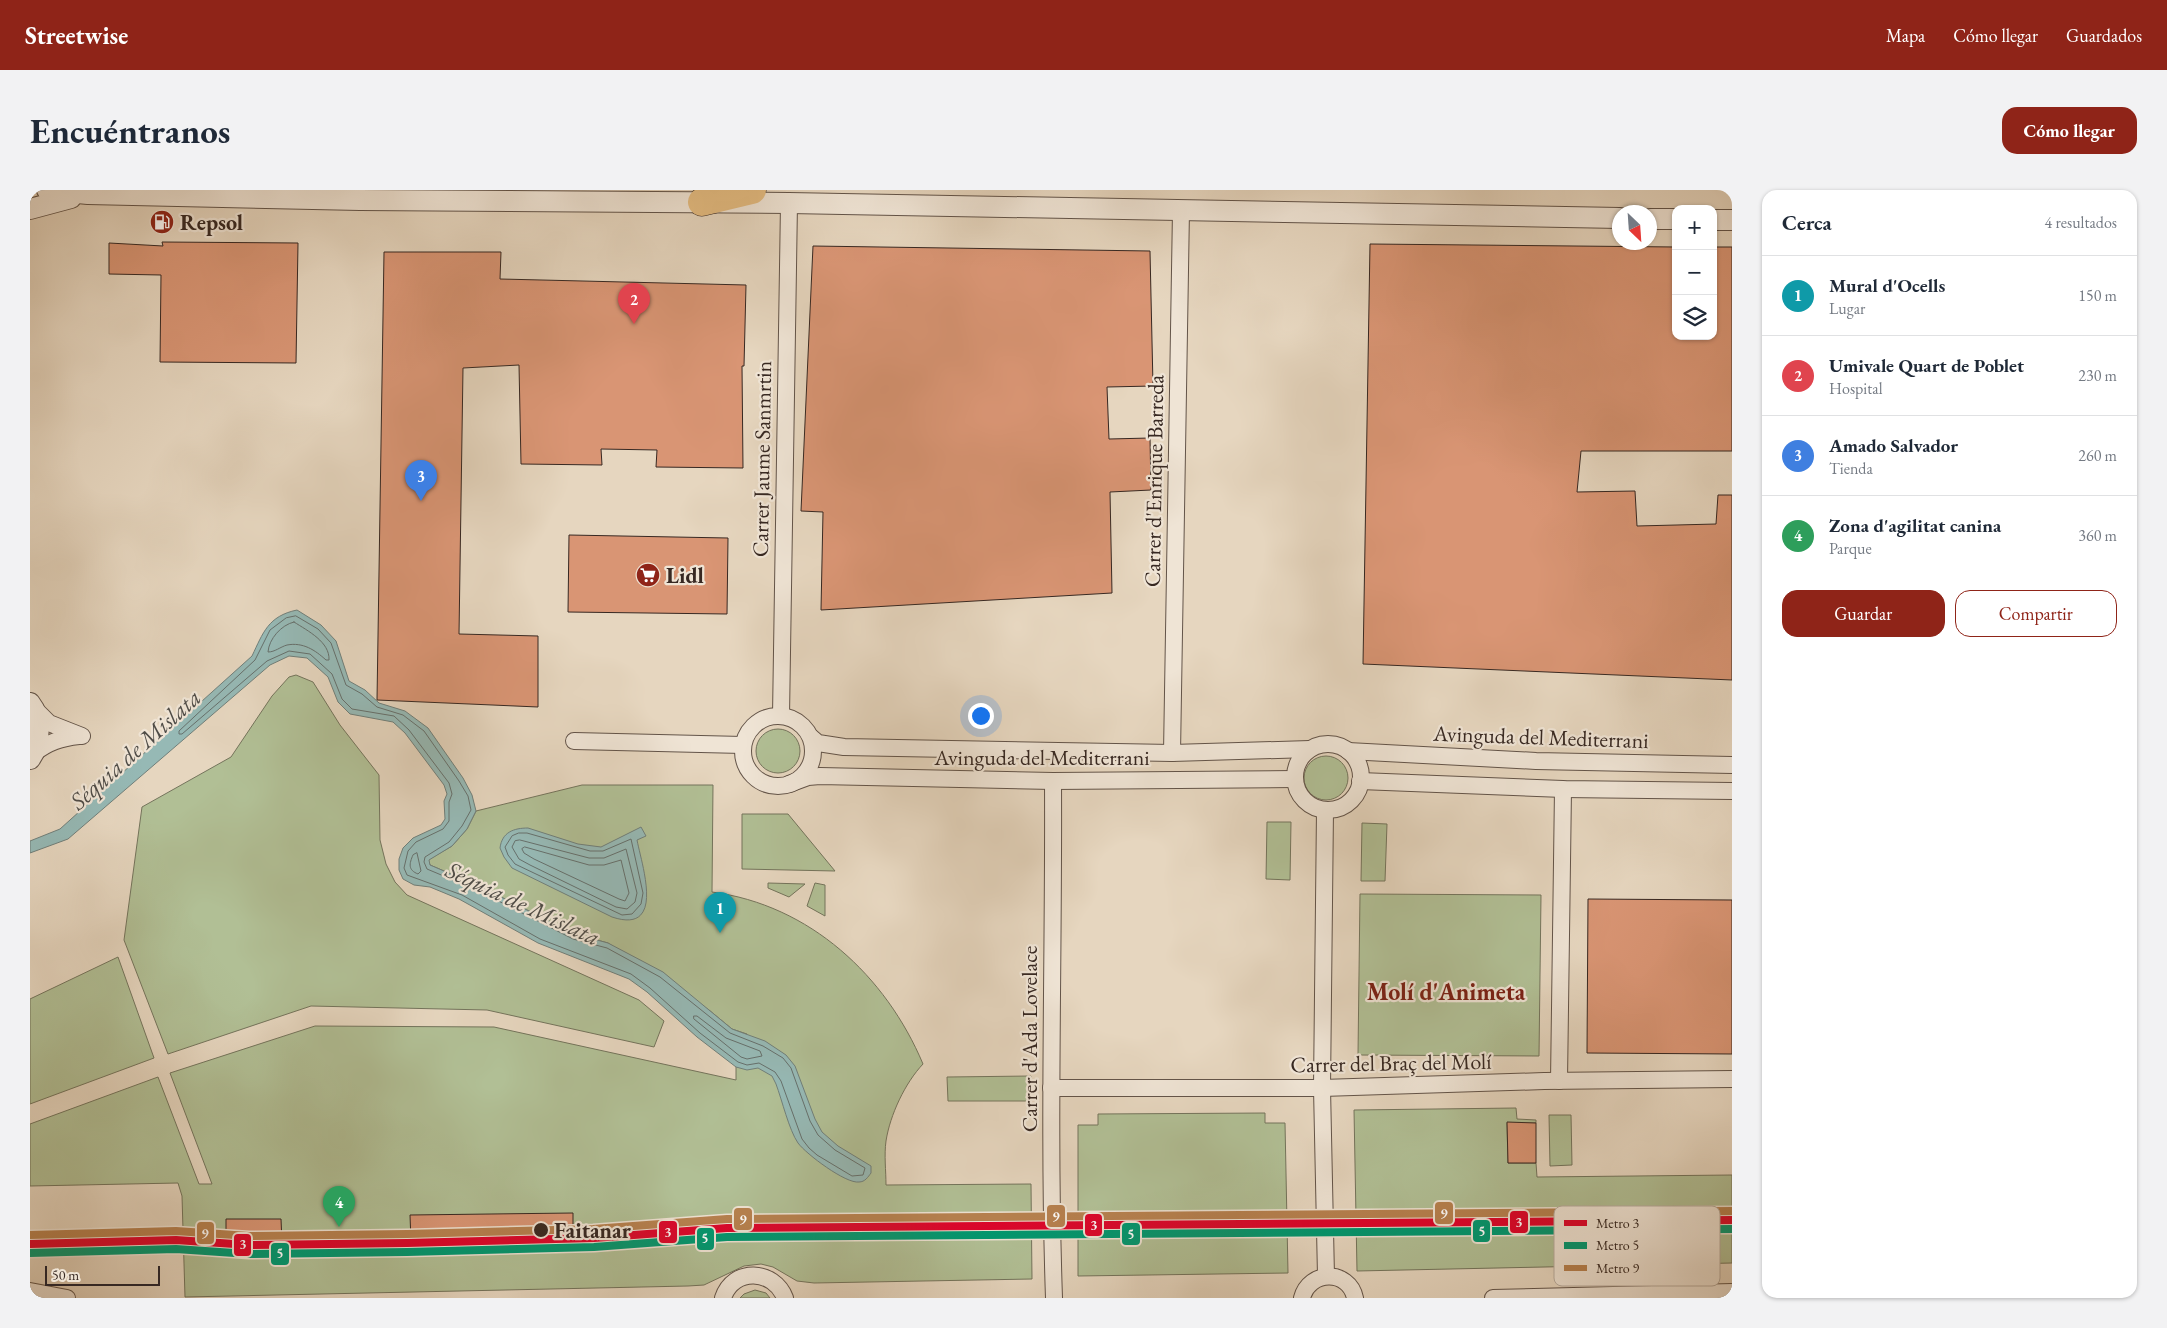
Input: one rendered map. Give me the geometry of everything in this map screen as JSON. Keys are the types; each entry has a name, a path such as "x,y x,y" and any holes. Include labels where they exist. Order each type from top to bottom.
{"highway":[{"path":"702,202 752,190"}],"street":[{"path":"47,190 88,194 360,200 702,202 1612,218"},
{"path":"30,209 88,194"},
{"name":"Carrer Jaume Sanmrtin","path":"781,716 789,204"},
{"name":"Carrer d'Enrique Barreda","path":"1172,753 1181,210"},
{"path":"1657,219 1672,219"},
{"path":"1717,220 1732,220"},
{"path":"31,705 38,722 39,738 32,756"},
{"path":"31,705 49,723 82,736 62,738 46,744 32,756"},
{"path":"781,716 799,722 811,737 813,748 810,765 800,778 789,784 769,785 751,774 744,760 743,744 747,734 761,720 781,716"},
{"name":"Avinguda del Mediterrani","path":"811,737 818,743 844,747 1172,753 1310,749"},
{"path":"574,741 743,744"},
{"path":"1330,744 1348,751 1359,768 1360,781 1358,790 1345,806 1326,810 1310,806 1299,794 1295,779 1298,761 1310,749 1330,744"},
{"name":"Avinguda del Mediterrani","path":"1348,751 1536,761 1732,765"},
{"name":"Avinguda del Mediterrani","path":"789,784 808,777 820,776 1053,781 1295,779"},
{"name":"Carrer d'Ada Lovelace","path":"1053,781 1051,1188 1054,1298"},
{"path":"1360,781 1564,789 1732,791"},
{"path":"1559,1081 1564,789"},
{"path":"1326,810 1322,1088 1326,1276"},
{"name":"Carrer del Braç del Molí","path":"1051,1088 1322,1088 1559,1081 1732,1079"},
{"path":"723,1298 732,1283 742,1277 753,1275 764,1276 774,1282 782,1290 785,1298"},
{"path":"1302,1298 1306,1288 1312,1282 1326,1276 1340,1278 1346,1282 1351,1287 1355,1298"},
{"path":"30,1282 61,1296"},
{"path":"30,1291 61,1296"},
{"path":"1493,1298 1687,1296 1732,1292"}],"green space":[{"path":"296,675 313,682 340,725 379,775 380,840 386,864 395,882 407,895 639,1000 664,1021 654,1047 487,1010 311,1006 168,1054 124,940 142,807 231,757 272,696 289,677"},
{"path":"782,729 794,735 799,742 799,760 794,767 787,772 774,773 766,770 759,763 756,747 759,739 766,732"},
{"path":"1330,756 1342,762 1347,769 1347,787 1342,794 1335,799 1322,800 1314,797 1307,790 1304,774 1307,766 1314,759"},
{"path":"582,785 713,785 712,892 748,900 781,912 812,929 840,950 866,974 888,1002 907,1032 923,1064 904,1090 891,1121 885,1146 886,1185 1031,1184 1032,1279 814,1283 797,1281 773,1267 761,1264 744,1266 704,1285 688,1286 185,1297 182,1196 178,1183 30,1186 30,1124 158,1077 199,1184 212,1184 170,1073 315,1026 494,1027 736,1080 736,1067 747,1034 732,1029 709,1010 608,943 575,934 479,886 430,865 428,860 452,846 467,829 476,811"},
{"path":"742,814 788,814 835,871 742,869"},
{"path":"1267,822 1291,822 1290,880 1266,879"},
{"path":"1362,823 1387,824 1385,881 1361,881"},
{"path":"768,883 805,884 789,897 768,888"},
{"path":"815,883 825,885 825,916 807,906"},
{"path":"1360,894 1541,895 1539,1056 1358,1055"},
{"path":"118,957 154,1058 30,1104 30,999"},
{"path":"1031,1076 1031,1101 948,1101 947,1077"},
{"path":"1516,1108 1517,1119 1536,1120 1536,1123 1507,1123 1508,1163 1536,1163 1537,1177 1732,1175 1732,1263 1720,1263 1720,1206 1554,1206 1554,1267 1357,1271 1354,1110"},
{"path":"1265,1113 1265,1123 1285,1123 1288,1273 1078,1276 1078,1125 1098,1125 1098,1114"},
{"path":"1549,1115 1571,1115 1572,1165 1550,1166"},
{"path":"755,1290 766,1293 770,1298 740,1298 744,1294"}],"water":[{"path":"297,610 321,625 336,641 349,681 365,690 379,703 405,711 428,728 463,778 472,795 476,811 467,829 452,846 429,860 430,865 479,886 575,934 608,943 663,972 732,1029 765,1041 786,1055 795,1066 815,1119 822,1132 838,1146 871,1166 871,1173 866,1179 859,1182 845,1178 817,1161 802,1148 792,1131 772,1076 758,1068 747,1070 736,1067 697,1037 647,992 629,979 538,943 459,899 430,887 414,885 403,879 399,870 399,859 403,848 413,838 441,825 445,819 444,801 447,794 444,785 405,733 393,722 350,714 338,702 328,677 307,658 289,656 270,665 68,839 30,853 30,841 60,829 252,656 263,633 273,621 279,616"},
{"path":"641,827 646,836 637,840 646,881 647,895 645,907 639,916 629,920 612,917 512,868 500,848 503,838 510,832 518,829 528,828 578,844 601,847"}],"building":[{"path":"162,242 298,243 296,363 160,362 161,275 109,274 109,243 163,246"},
{"path":"1370,244 1612,246 1612,250 1657,250 1657,247 1672,247 1672,340 1717,340 1717,247 1732,247 1732,451 1581,451 1577,492 1635,491 1637,526 1716,524 1718,495 1732,495 1732,680 1363,664"},
{"path":"813,246 1150,251 1153,386 1107,387 1109,439 1150,438 1151,490 1110,492 1112,593 821,610 823,512 801,511"},
{"path":"384,252 501,252 500,279 746,285 744,366 742,366 743,468 656,467 657,450 601,449 602,465 521,464 519,365 463,368 459,634 538,636 538,707 377,700"},
{"name":"Lidl","path":"569,535 728,538 727,614 568,612"},
{"path":"1588,899 1732,900 1732,1054 1587,1053"},
{"path":"1507,1122 1536,1123 1536,1163 1508,1163"},
{"path":"573,1213 573,1239 411,1242 410,1215"},
{"path":"226,1219 281,1219 282,1243 226,1244"}],"metro line":[{"name":"9","path":"1720,1211 1732,1211"},
{"name":"9","path":"30,1235 176,1231 249,1236 407,1234 593,1229 727,1219 1554,1212"},
{"name":"3","path":"1720,1220 1732,1220"},
{"name":"3","path":"30,1244 176,1240 249,1245 407,1243 594,1238 727,1228 1554,1221"},
{"name":"5","path":"1720,1229 1732,1229"},
{"name":"5","path":"30,1253 176,1249 249,1254 407,1252 594,1247 727,1237 1554,1230"}],"place":[{"name":"Repsol","path":"162,222"},
{"name":"Umivale Quart de Poblet","path":"634,324"},
{"name":"Amado Salvador","path":"421,501"},
{"name":"Lidl","path":"648,575"},
{"name":"Mural d'Ocells","path":"720,933"},
{"name":"Zona d'agilitat canina","path":"339,1227"},
{"name":"Faitanar","path":"541,1230"}],"district":[{"name":"Molí d'Animeta","path":"1446,991"}],"water label":[{"name":"Séquia de Mislata","path":"135,749"},
{"name":"Séquia de Mislata","path":"523,903"}]}
